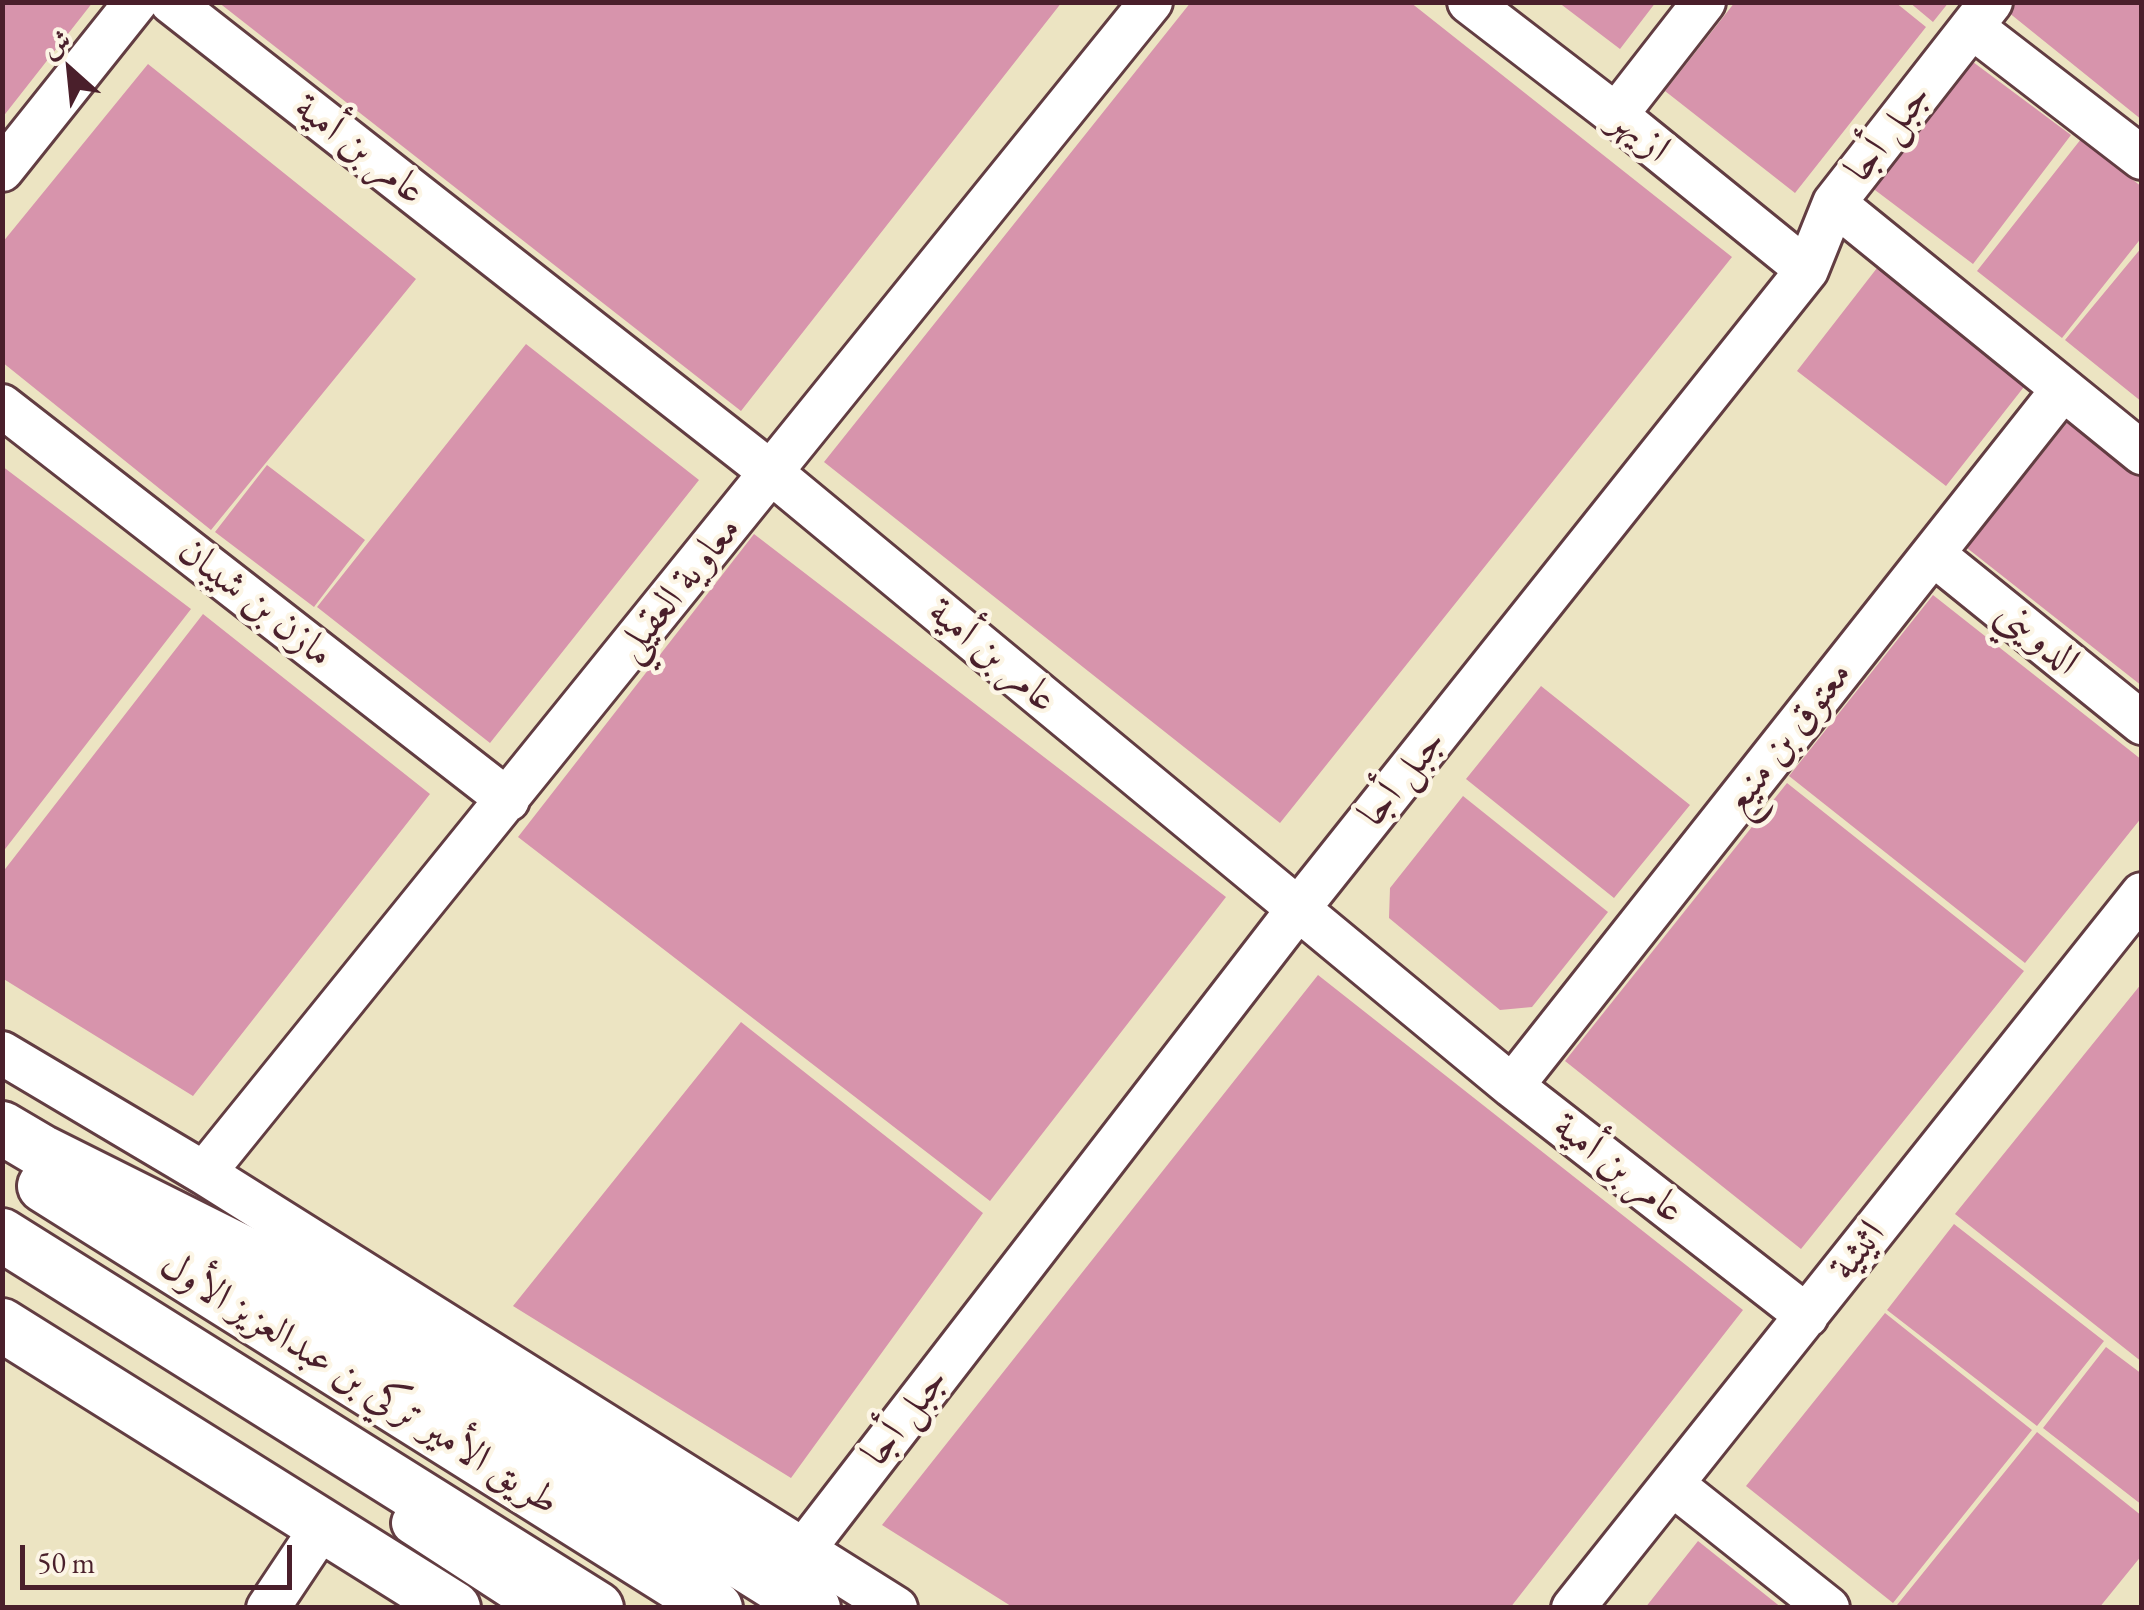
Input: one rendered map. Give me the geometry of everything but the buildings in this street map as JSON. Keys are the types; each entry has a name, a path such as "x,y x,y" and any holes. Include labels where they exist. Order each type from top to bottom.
{"main road":[{"path":"2,1128 42,1152 251,1256 814,1608"},
{"name":"طريق الأمير تركي بن عبدالعزيز الأول","path":"2,1160 716,1608"},
{"name":"طريق الأمير تركي بن عبدالعزيز الأول","path":"2,1235 597,1608"},
{"path":"2,1325 454,1608"}],"street":[{"path":"2,170 136,2"},
{"name":"عامر بن أمية","path":"172,2 773,474 1512,1086 1807,1316"},
{"name":"معاوية العقيلي","path":"204,1173 1151,2"},
{"name":"ازيهر","path":"1469,2 1807,270"},
{"path":"1616,115 1704,2"},
{"path":"1982,15 2142,158"},
{"name":"جبل أجا","path":"805,1548 1298,909 1807,270 1834,203 1982,15"},
{"path":"1834,203 2142,453"},
{"name":"معتوق بن منيع","path":"1512,1086 2063,389"},
{"name":"مازن بن شيبان","path":"2,406 508,800"},
{"name":"الدويني","path":"1933,554 2142,723"},
{"name":"اثيثية","path":"1574,1608 2142,894"},
{"path":"2,1053 204,1173 896,1608"},
{"path":"2,1254 544,1608"},
{"path":"1672,1484 1828,1608"},
{"path":"268,1608 324,1524"}]}
